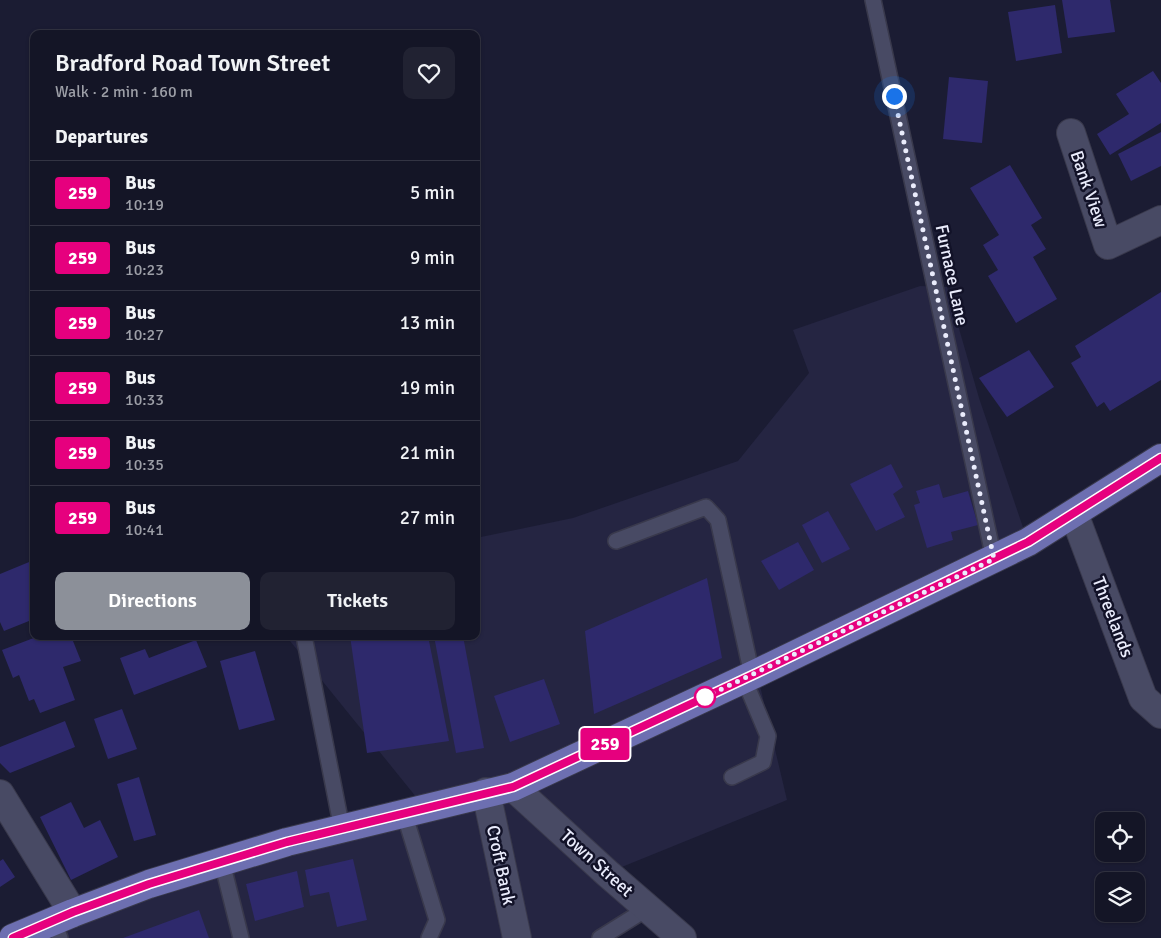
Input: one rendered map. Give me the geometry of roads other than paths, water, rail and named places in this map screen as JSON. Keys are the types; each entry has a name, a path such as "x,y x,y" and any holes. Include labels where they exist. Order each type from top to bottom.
{"main road":[{"path":"13,938 62,924 149,884 287,842 486,792 513,787 748,677 1028,542 1161,458"}],"street":[{"name":"Bank View","path":"1071,133 1108,245 1161,220"},
{"name":"Threelands","path":"1074,514 1143,698 1161,714"},
{"name":"Town Street","path":"513,787 607,873 682,938"},
{"name":"Croft Bank","path":"486,792 517,938"},
{"path":"0,794 62,924"}],"lane":[{"name":"Furnace Lane","path":"873,0 994,559"},
{"path":"616,541 706,506 718,520 748,677 768,736 763,762 732,777"},
{"path":"305,640 342,828"},
{"path":"404,813 437,920 429,938"},
{"path":"222,862 242,938"},
{"path":"600,938 648,908"}]}
